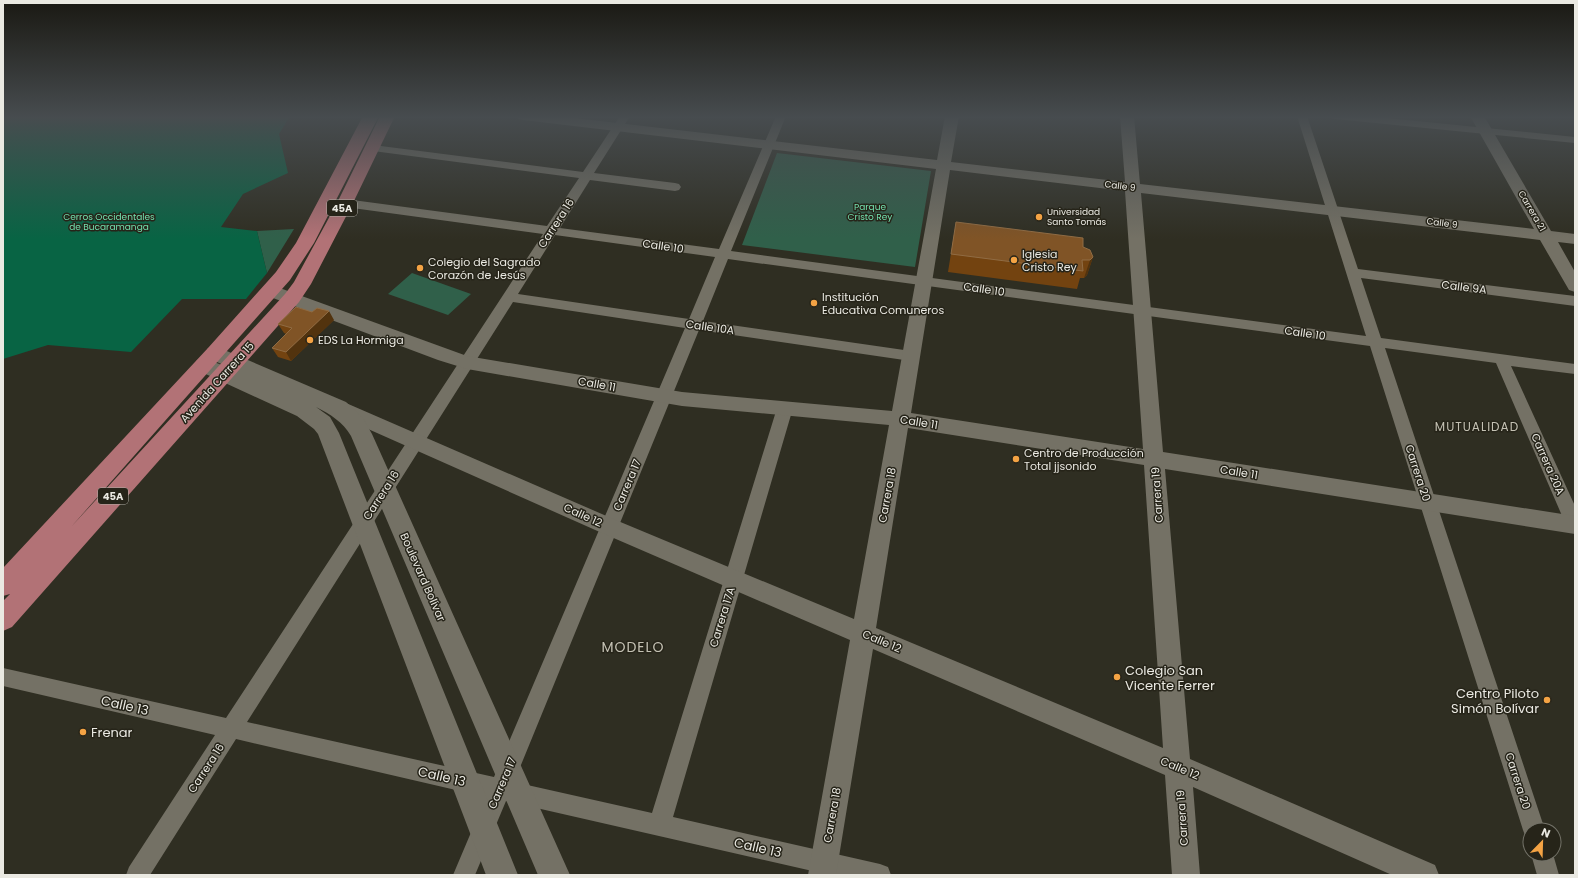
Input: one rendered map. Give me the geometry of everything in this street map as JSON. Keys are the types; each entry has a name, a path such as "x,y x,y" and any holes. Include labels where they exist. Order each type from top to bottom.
{"main road":[{"name":"Avenida Carrera 15","path":"3,618 220,363 297,256 349,157"},
{"name":"Avenida Carrera 15","path":"3,585 220,363 292,298 302,284 368,157"},
{"name":"Boulevard Bolívar","path":"220,363 338,408 355,424 361,434 385,490 508,784 554,875"},
{"path":"220,363 305,410 322,423 328,433 502,875"}],"street":[{"path":"444,157 675,187"},
{"name":"Carrera 16","path":"137,875 599,157"},
{"name":"Carrera 17","path":"464,875 483,828 508,784 610,527 764,157"},
{"name":"Calle 9","path":"873,157 1575,238"},
{"name":"Carrera 18","path":"823,869 944,157"},
{"name":"Carrera 19","path":"1130,157 1186,875"},
{"name":"Carrera 20","path":"1316,157 1531,822"},
{"name":"Carrera 21","path":"1501,157 1575,286"},
{"name":"Calle 10","path":"345,203 1575,369"},
{"name":"Calle 9A","path":"1354,274 1575,301"},
{"name":"Calle 11","path":"271,291 444,355 467,362 664,396 900,419 1575,525"},
{"name":"Calle 10A","path":"509,297 911,356"},
{"name":"Carrera 20A","path":"1501,359 1575,525"},
{"name":"Calle 12","path":"338,408 610,527 734,578 1178,767 1425,875"},
{"name":"Carrera 17A","path":"659,826 785,408"},
{"name":"Calle 13","path":"3,677 465,782 508,784 659,826 823,869 880,875"},
{"path":"1544,862 1548,875"}],"green space":[{"name":"Cerros Occidentales de Bucaramanga","path":"3,157 284,157 288,173 243,194 221,227 257,231 267,273 246,299 182,299 131,352 48,345 3,359"},
{"name":"Parque Cristo Rey","path":"775,157 811,157 931,171 915,267 742,245"},
{"path":"294,229 267,273 257,231"},
{"path":"412,273 471,294 448,315 388,294"}],"building":[{"path":"956,222 1083,238 1083,247 1090,250 1093,257 1090,260 1082,260 1083,271 951,254"},
{"path":"296,307 312,312 317,308 329,311 286,352 272,348 292,328 278,324"}],"place":[{"name":"Universidad Santo Tomás","path":"1039,217"},
{"name":"Iglesia Cristo Rey","path":"1014,260"},
{"name":"Colegio del Sagrado Corazón de Jesús","path":"420,268"},
{"name":"Institución Educativa Comuneros","path":"814,303"},
{"name":"EDS La Hormiga","path":"310,340"},
{"name":"Centro de Producción Total jjsonido","path":"1016,459"},
{"name":"Colegio San Vicente Ferrer","path":"1117,677"},
{"name":"Centro Piloto Simón Bolívar","path":"1547,700"},
{"name":"Frenar","path":"83,732"}],"district":[{"name":"MUTUALIDAD","path":"1477,427"},
{"name":"MODELO","path":"633,647"}]}
